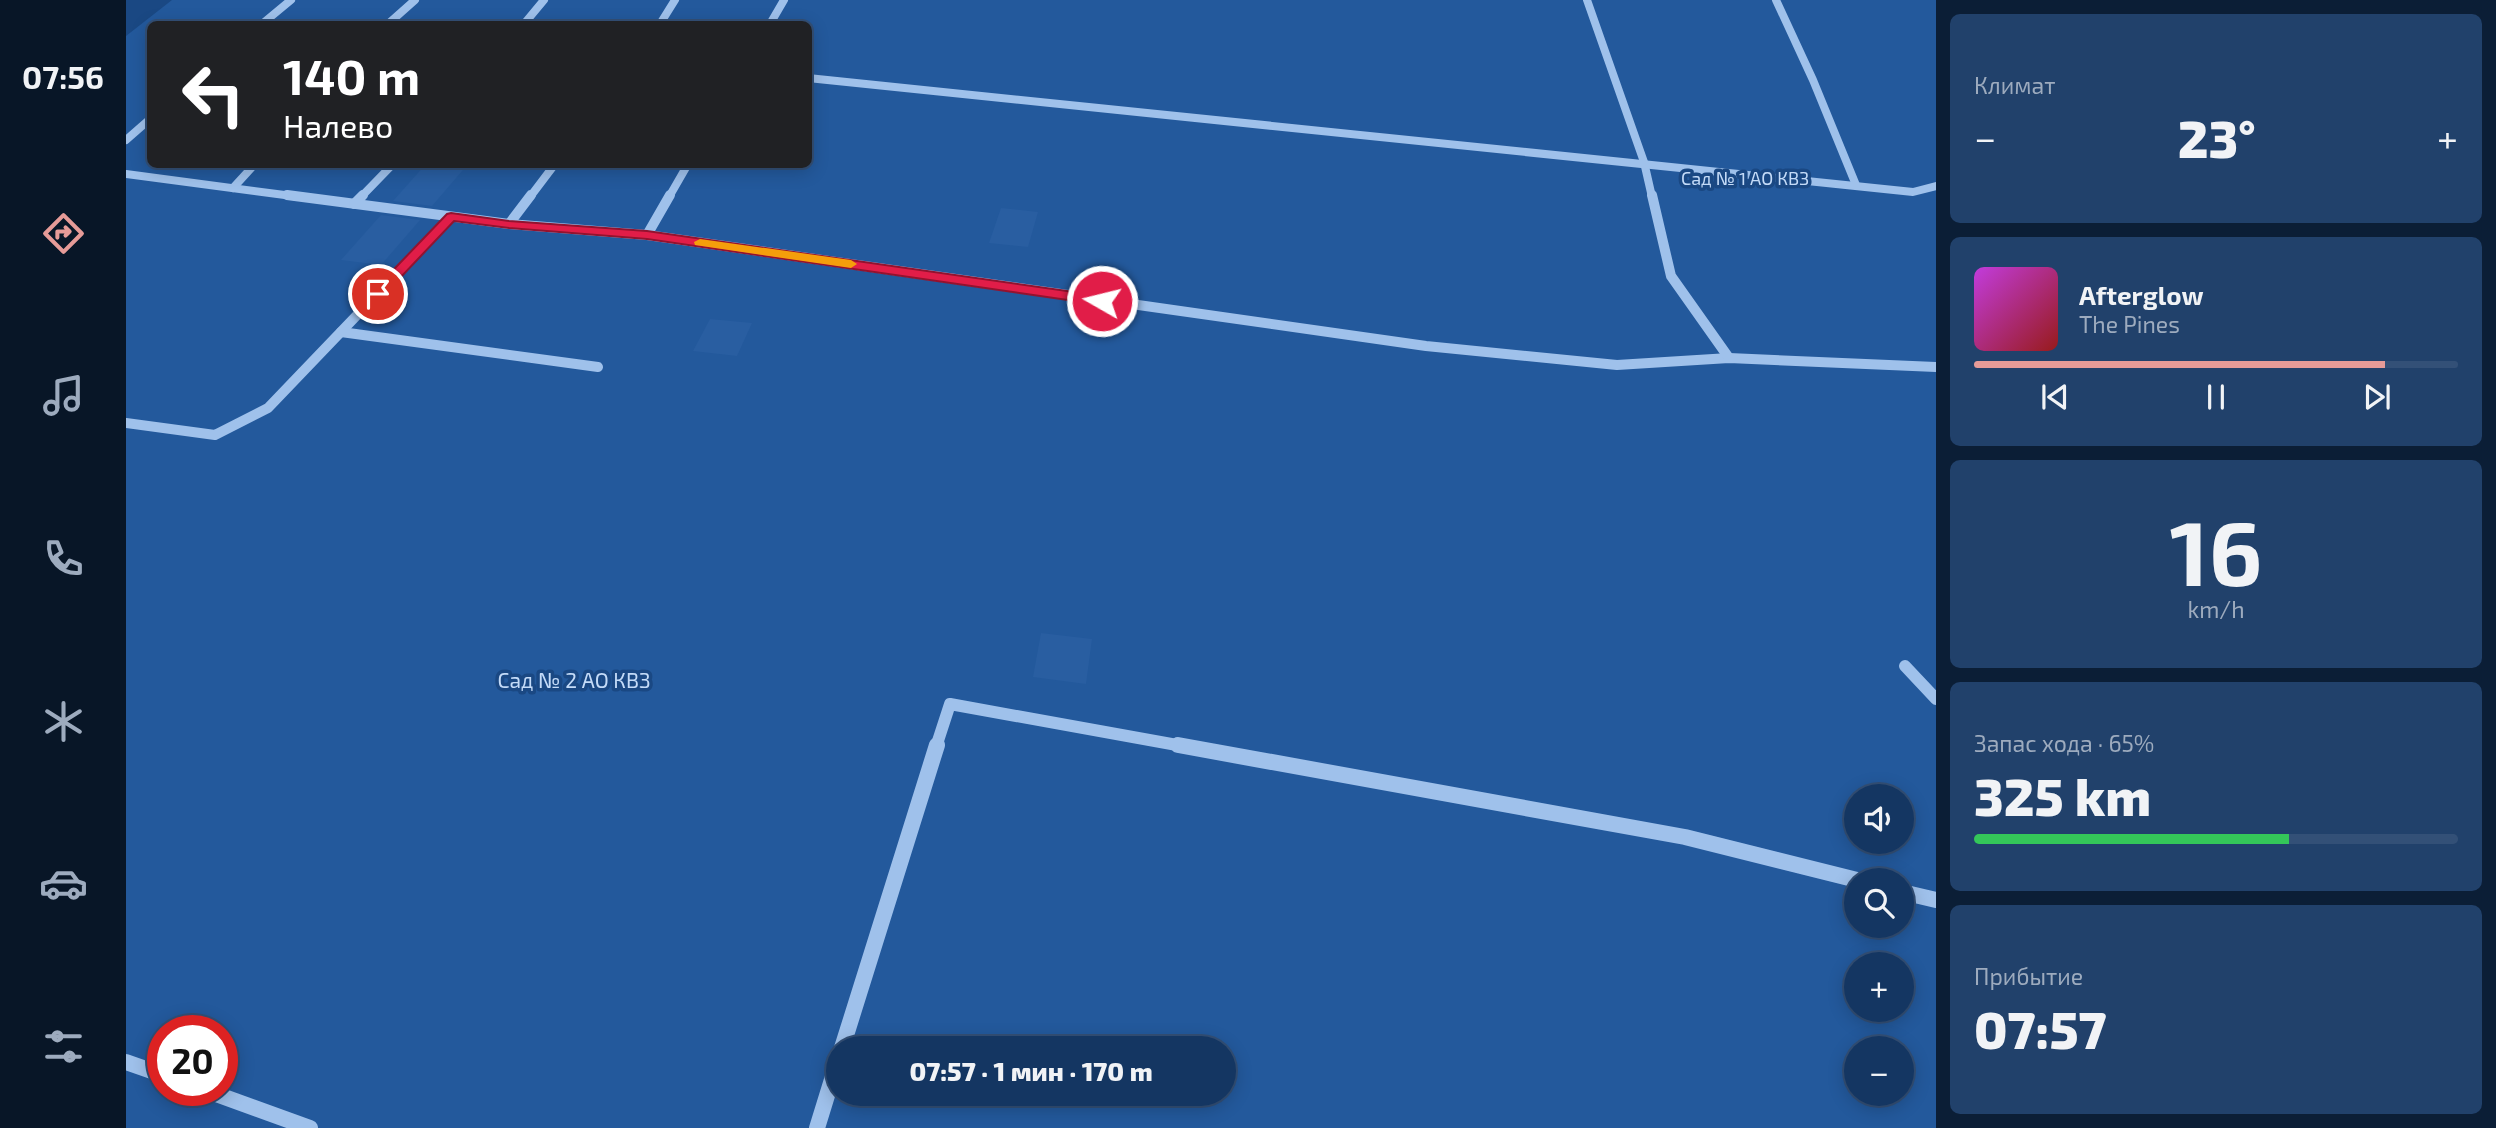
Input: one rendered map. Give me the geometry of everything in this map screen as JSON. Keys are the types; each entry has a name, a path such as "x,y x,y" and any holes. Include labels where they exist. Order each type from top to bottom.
{"lane":[{"path":"266,21 291,0"},
{"path":"391,21 415,0"},
{"path":"526,21 544,0"},
{"path":"662,21 675,0"},
{"path":"772,21 785,0"},
{"path":"1574,0 1587,1 1644,162 1671,276 1729,358"},
{"path":"1776,0 1856,184"},
{"path":"812,78 1644,162 1913,192 1936,187"},
{"path":"126,140 147,122"},
{"path":"233,188 251,168"},
{"path":"354,204 389,168"},
{"path":"509,225 552,168"},
{"path":"647,235 686,168"},
{"path":"126,174 509,225 647,235 1426,346 1617,365 1729,358 1936,367"},
{"path":"126,422 215,435 268,408 451,217"},
{"path":"341,332 598,367"},
{"path":"1905,666 1936,699"},
{"path":"846,1036 950,704 1685,837 1844,877"},
{"path":"1914,895 1936,900"},
{"path":"126,1062 147,1069"},
{"path":"817,1128 826,1099"},
{"path":"238,1102 310,1128"}],"green space":[{"name":"Сад № 2 АО КВЗ","path":"172,0 1936,0 1936,1128 126,1128 126,36"}],"building":[{"path":"422,168 465,168 432,206 393,201"},
{"path":"1001,208 1038,212 1028,247 989,243"},
{"path":"381,215 420,220 381,265 341,260"},
{"path":"710,319 752,323 737,356 693,351"},
{"path":"1041,633 1092,639 1086,684 1033,677"}],"slow traffic":[{"path":"700,242 851,264"}],"route":[{"path":"378,294 451,217 509,225 647,235 1102,301"}],"park label":[{"name":"Сад № 1 АО КВЗ","path":"1745,179"}]}
